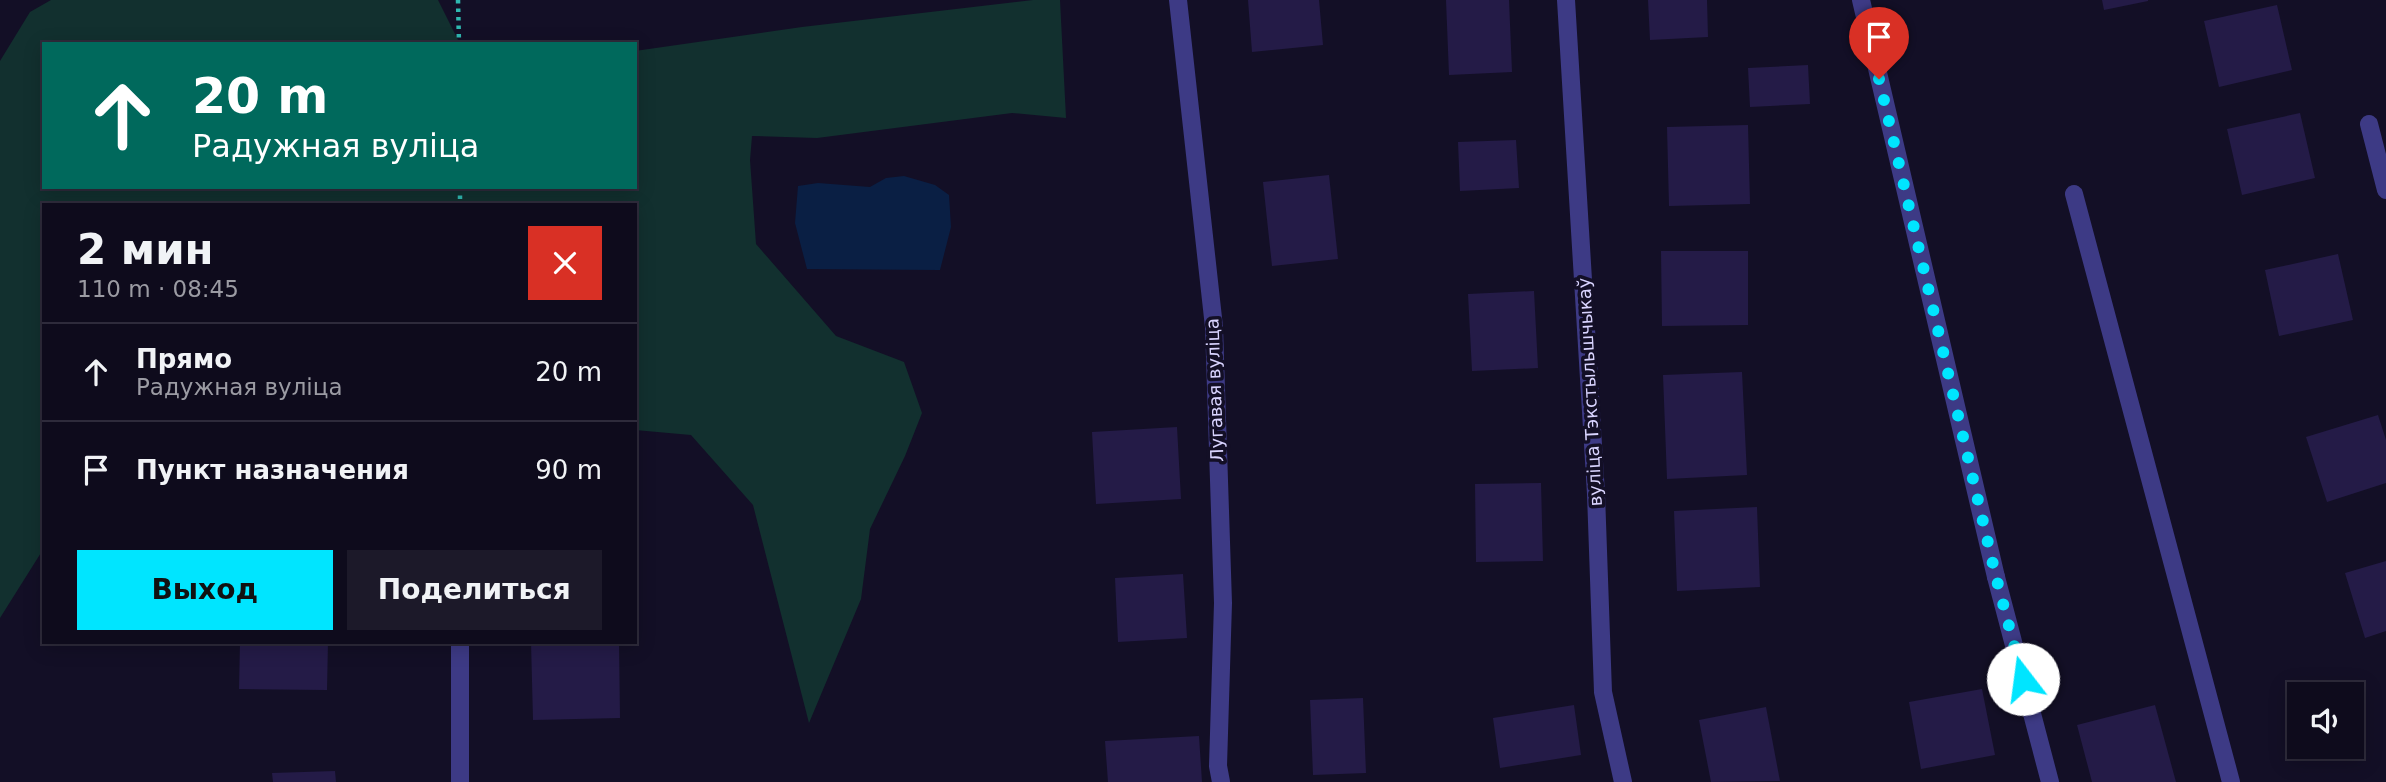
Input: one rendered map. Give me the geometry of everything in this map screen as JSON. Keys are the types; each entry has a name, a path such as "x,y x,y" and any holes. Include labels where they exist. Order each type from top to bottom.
{"street":[{"name":"Лугавая вуліца","path":"1178,0 1214,327 1223,603 1218,766 1221,782"},
{"name":"вуліца Тэкстыльшчыкаў","path":"1566,0 1596,494 1603,692 1623,782"},
{"path":"1861,0 1996,577 2050,782"},
{"path":"2369,124 2386,190"},
{"path":"2074,194 2231,782"},
{"path":"460,644 460,782"}],"path":[{"path":"458,0 459,42"}],"green space":[{"path":"51,0 438,0 459,42 42,42 42,189 637,189 637,51 802,27 1033,0 1060,0 1066,118 1012,113 817,138 752,136 750,160 756,244 836,336 904,362 922,413 870,529 861,599 809,723 753,505 691,435 637,430 637,203 42,203 42,551 0,618 0,61 30,12"}],"water":[{"path":"904,176 935,185 949,195 951,227 940,270 807,269 795,223 798,186 818,183 870,187 886,178"}],"building":[{"path":"1248,0 1319,0 1323,45 1252,52"},
{"path":"1446,0 1509,0 1512,72 1449,75"},
{"path":"1648,0 1707,0 1708,37 1650,40"},
{"path":"2102,0 2148,0 2148,1 2104,10"},
{"path":"2277,5 2292,70 2219,87 2204,21"},
{"path":"1808,65 1810,104 1750,107 1748,68"},
{"path":"2300,113 2315,178 2242,195 2227,129"},
{"path":"1748,125 1750,204 1669,206 1667,127"},
{"path":"1516,140 1519,188 1460,191 1458,142"},
{"path":"1329,175 1338,259 1272,266 1263,182"},
{"path":"1661,251 1748,251 1748,325 1662,326"},
{"path":"2338,254 2353,320 2279,336 2265,270"},
{"path":"1534,291 1538,368 1472,371 1468,294"},
{"path":"1742,372 1747,475 1667,479 1663,375"},
{"path":"2378,415 2386,440 2386,483 2327,502 2306,437"},
{"path":"1177,427 1181,499 1096,504 1092,432"},
{"path":"1541,483 1543,561 1476,562 1475,484"},
{"path":"1757,507 1760,587 1677,591 1674,511"},
{"path":"2386,561 2386,631 2365,638 2345,573"},
{"path":"1183,574 1187,638 1118,642 1115,578"},
{"path":"240,644 328,644 327,690 239,689"},
{"path":"531,644 619,644 620,718 533,720"},
{"path":"1982,689 1995,755 1921,769 1909,702"},
{"path":"1363,698 1366,773 1313,775 1310,700"},
{"path":"1574,705 1581,755 1500,768 1493,718"},
{"path":"2155,705 2176,782 2092,782 2077,725"},
{"path":"1766,707 1780,781 1711,782 1699,720"},
{"path":"1199,736 1202,782 1108,782 1105,741"},
{"path":"335,771 336,782 273,782 272,773"}],"route":[{"path":"1879,79 1996,577 2023,679"}]}
